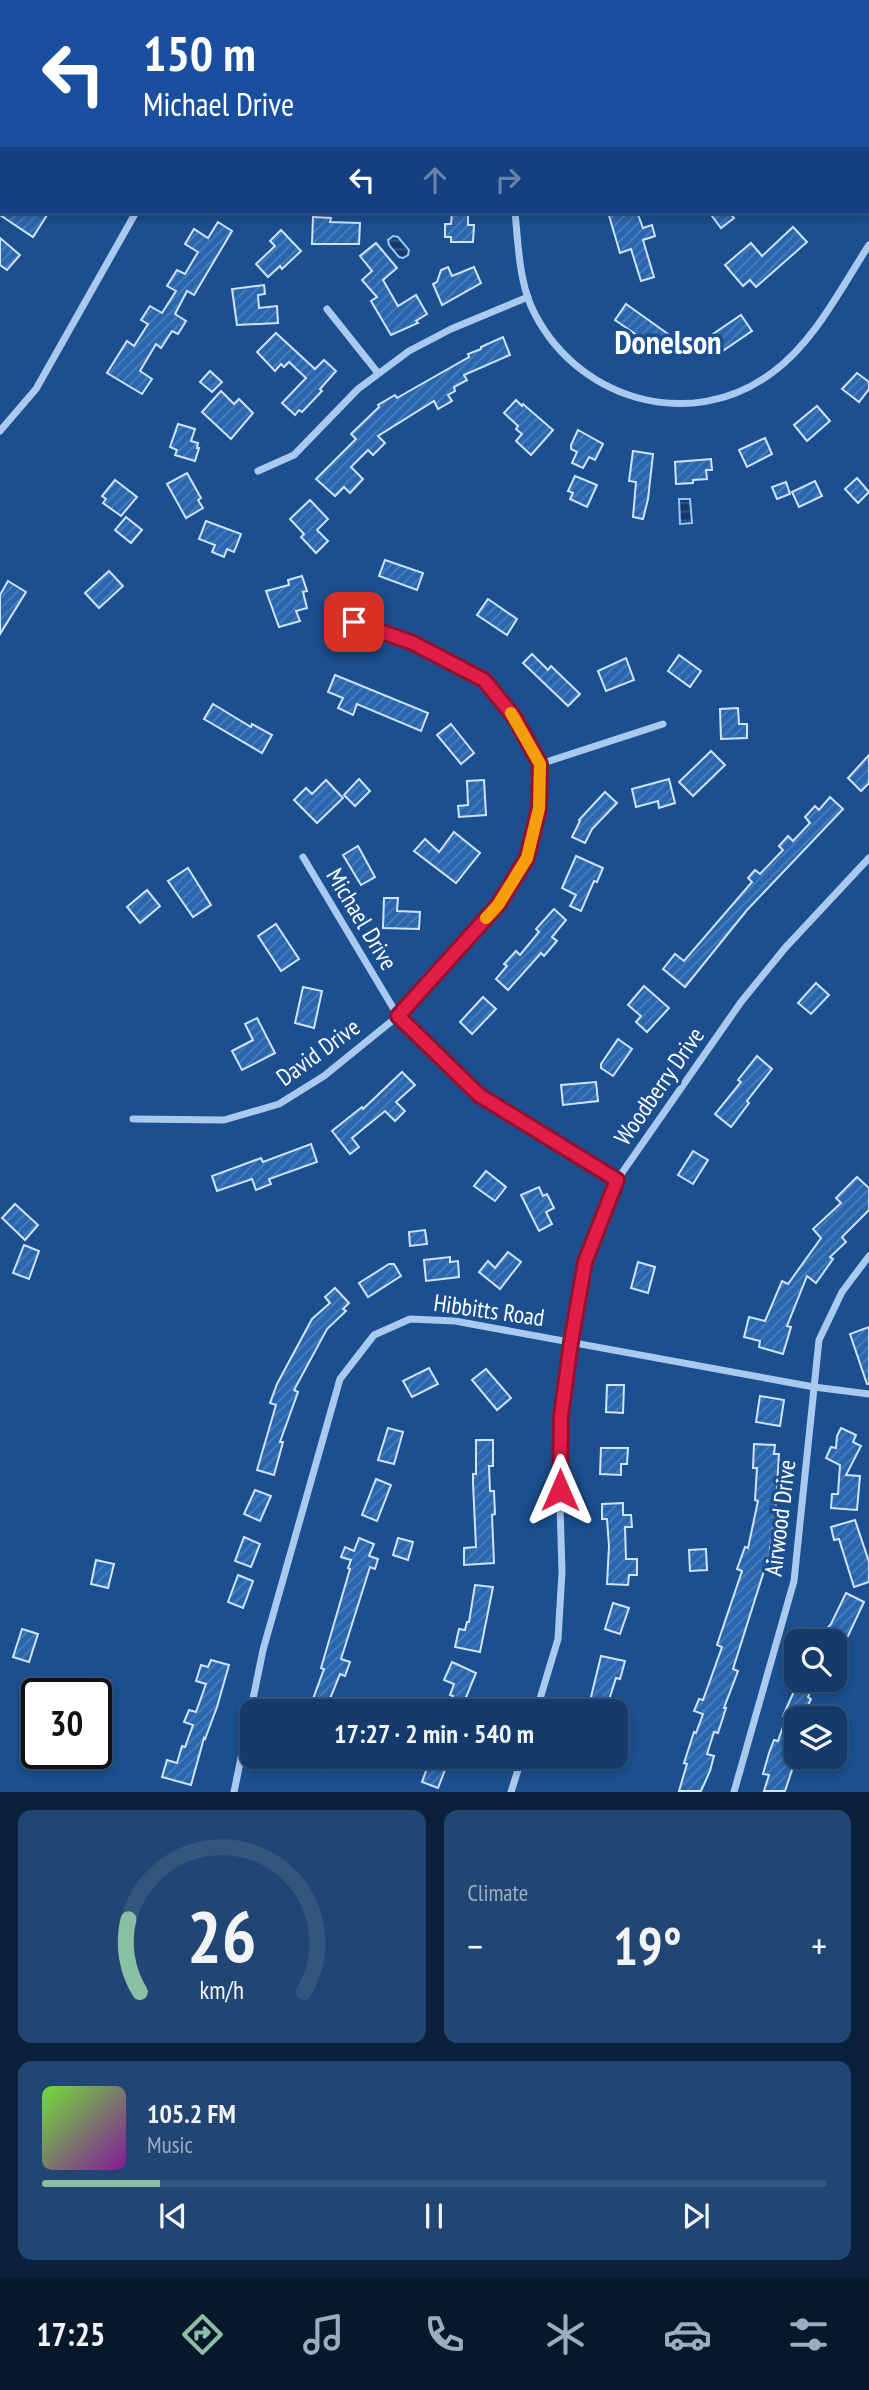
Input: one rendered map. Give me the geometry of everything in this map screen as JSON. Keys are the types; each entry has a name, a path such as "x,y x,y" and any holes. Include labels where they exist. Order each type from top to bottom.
{"street":[{"path":"0,431 36,388 135,214"},
{"path":"515,214 528,298 551,340 572,363 597,382 635,398 664,403 695,402 746,388 781,366 814,329 869,245"},
{"path":"258,471 294,455 338,408 378,373 427,341 528,298"},
{"path":"327,309 378,373"},
{"name":"David Drive","path":"133,1119 224,1120 279,1104 324,1076 398,1016 498,905 527,858 539,808 540,764 515,718 484,680 413,643 354,622"},
{"path":"540,764 663,724"},
{"name":"Michael Drive","path":"303,857 398,1016 479,1095 617,1180"},
{"name":"Woodberry Drive","path":"540,1699 558,1639 562,1572 561,1416 571,1342 585,1262 617,1180 741,1002 785,948 869,858"},
{"name":"Airwood Drive","path":"734,1791 794,1581 819,1340 842,1292 869,1256"},
{"name":"Hibbitts Road","path":"234,1791 263,1650 340,1379 374,1335 410,1319 455,1321 814,1387 869,1394"},
{"path":"511,1791 518,1769"}],"water":[{"path":"393,236 398,237 409,250 408,255 399,257 389,245 388,240"},
{"path":"679,499 690,499 692,523 680,524"}],"building":[{"path":"0,214 48,214 33,237"},
{"path":"452,214 468,214 468,225 474,225 473,242 451,242 451,237 445,237 445,224 451,224"},
{"path":"609,214 638,214 643,228 652,225 655,236 643,240 654,277 641,281 631,249 620,253"},
{"path":"710,214 731,214 734,218 721,228"},
{"path":"313,217 331,218 330,222 360,223 359,244 312,244"},
{"path":"218,222 232,231 194,295 187,291 175,314 186,321 178,334 172,331 161,348 156,344 140,371 152,379 142,394 107,373 127,341 134,346 148,324 141,320 150,306 162,313 176,291 167,286 177,270 185,274 198,252 185,244 194,229 208,238"},
{"path":"793,227 807,242 756,287 750,280 743,286 725,265 751,243 762,256"},
{"path":"281,230 301,251 282,269 280,266 268,277 256,264 275,246 270,241"},
{"path":"0,238 20,255 7,270 0,265"},
{"path":"376,243 397,268 383,280 398,306 416,295 427,314 416,321 418,323 391,335 371,301 377,297 362,280 372,271 360,256"},
{"path":"448,267 452,276 474,267 481,283 442,305 433,284 437,282 441,270"},
{"path":"264,285 265,294 258,295 259,308 277,306 278,323 237,325 232,289"},
{"path":"626,304 668,334 657,349 615,320"},
{"path":"741,315 752,331 721,352 710,336"},
{"path":"276,333 315,369 324,360 336,371 320,389 322,391 302,412 299,410 295,415 282,403 306,378 289,362 284,367 281,364 275,371 257,352"},
{"path":"503,337 510,355 464,375 467,380 454,387 455,391 448,395 452,401 438,409 434,401 378,436 385,443 373,455 368,450 351,467 363,479 350,493 344,487 335,496 316,479 356,439 351,434 378,405 395,395 397,398 469,357 468,354"},
{"path":"210,371 222,382 212,392 200,382"},
{"path":"857,373 869,382 869,389 859,402 842,389"},
{"path":"221,391 234,404 239,399 253,413 231,439 202,412"},
{"path":"516,400 553,430 531,455 516,441 522,434 516,429 518,426 504,413"},
{"path":"817,406 830,421 807,441 794,425"},
{"path":"178,424 195,429 191,441 198,443 199,448 195,461 175,455 177,450 170,447"},
{"path":"578,430 603,444 595,460 589,457 583,468 572,463 577,452 571,449 571,445"},
{"path":"765,438 772,454 747,467 739,450"},
{"path":"633,451 653,454 643,519 633,517 636,482 629,481"},
{"path":"711,459 712,470 706,470 707,479 676,484 675,462"},
{"path":"187,473 201,498 198,500 203,508 186,518 167,484"},
{"path":"575,476 597,485 587,507 570,499 573,493 568,491"},
{"path":"857,478 869,492 858,503 845,489"},
{"path":"115,480 137,497 121,516 103,503 106,499 102,496"},
{"path":"815,481 822,496 799,507 792,492"},
{"path":"786,482 790,494 777,499 772,487"},
{"path":"310,500 328,519 317,530 328,541 316,553 301,537 304,534 290,519"},
{"path":"126,517 142,530 131,543 115,530"},
{"path":"206,521 241,534 234,552 227,549 224,557 212,552 215,545 199,539"},
{"path":"385,560 423,573 417,590 379,576"},
{"path":"109,571 123,586 99,608 85,593"},
{"path":"302,576 307,591 303,592 307,608 296,611 300,621 279,627 266,591 289,585 288,580"},
{"path":"8,581 26,592 0,634 0,595"},
{"path":"488,599 517,619 507,635 477,615"},
{"path":"532,654 548,670 551,666 580,694 568,706 523,663"},
{"path":"679,655 701,671 690,687 668,671"},
{"path":"626,658 634,680 606,691 598,671"},
{"path":"335,675 428,713 421,731 357,704 353,715 338,708 343,698 328,692"},
{"path":"213,704 251,727 252,724 272,735 262,753 204,719"},
{"path":"738,708 739,724 747,724 747,738 721,739 720,709"},
{"path":"451,724 474,753 461,764 437,735"},
{"path":"711,751 725,765 693,796 679,782"},
{"path":"869,755 869,783 861,791 848,778"},
{"path":"359,779 370,791 355,806 344,795"},
{"path":"669,779 675,803 659,808 658,801 636,807 632,789"},
{"path":"326,780 343,798 317,823 294,800 306,788 312,794"},
{"path":"484,780 486,815 459,817 458,806 468,805 467,781"},
{"path":"605,792 617,803 592,829 585,843 572,837 579,820"},
{"path":"830,797 843,809 747,910 685,987 663,969 675,954 684,961 752,882 748,878 755,870 760,874 783,850 779,846 788,836 793,841 810,823 805,817 815,806 819,810"},
{"path":"454,832 480,853 456,883 414,851 425,839 439,852"},
{"path":"358,846 375,877 361,885 343,855"},
{"path":"576,856 603,868 581,911 570,906 576,895 562,888"},
{"path":"188,868 211,905 193,917 168,881"},
{"path":"147,890 160,906 140,923 127,907"},
{"path":"384,898 398,898 397,911 420,912 419,929 383,928"},
{"path":"554,909 566,920 552,937 557,941 544,956 541,953 508,990 496,979 507,966 504,964 516,951 520,955 539,932 536,929"},
{"path":"276,924 299,959 281,971 258,936"},
{"path":"816,983 829,995 811,1014 798,1003"},
{"path":"644,986 669,1008 647,1032 636,1022 641,1016 628,1005"},
{"path":"303,987 322,991 314,1028 295,1023"},
{"path":"483,997 496,1009 472,1034 460,1022"},
{"path":"257,1018 275,1053 242,1070 232,1051 253,1040 245,1024"},
{"path":"618,1039 632,1049 613,1076 601,1068 601,1064"},
{"path":"757,1056 772,1069 731,1127 715,1114 741,1082 738,1080"},
{"path":"402,1072 415,1085 396,1102 405,1111 395,1121 385,1111 352,1138 359,1147 350,1154 332,1131 362,1107 363,1109"},
{"path":"596,1082 598,1101 563,1105 561,1085"},
{"path":"311,1144 317,1162 269,1179 271,1184 256,1190 252,1179 217,1191 212,1176 261,1158 263,1162"},
{"path":"693,1151 708,1160 693,1184 678,1175"},
{"path":"486,1171 506,1187 495,1201 474,1186"},
{"path":"857,1177 869,1188 869,1210 842,1237 846,1242 830,1257 833,1259 816,1283 807,1276 787,1326 791,1327 783,1354 759,1347 760,1341 744,1337 749,1317 765,1321 782,1281 788,1284 821,1238 813,1229 841,1203 836,1198"},
{"path":"539,1187 543,1196 547,1194 554,1208 546,1212 552,1224 539,1231 521,1195"},
{"path":"15,1204 38,1225 25,1240 2,1218"},
{"path":"425,1230 427,1244 410,1246 409,1232"},
{"path":"24,1245 39,1251 29,1279 13,1273"},
{"path":"508,1252 521,1262 500,1289 479,1272 488,1261 495,1268"},
{"path":"450,1257 450,1262 458,1261 459,1277 426,1281 424,1260"},
{"path":"638,1262 655,1267 648,1293 631,1288"},
{"path":"389,1264 394,1264 401,1276 368,1297 359,1283"},
{"path":"335,1288 349,1303 343,1309 346,1311 327,1329 294,1390 298,1392 280,1442 283,1442 274,1475 257,1470 276,1405 270,1403 277,1384 312,1319 330,1303 325,1297"},
{"path":"869,1327 869,1384 867,1384 850,1334"},
{"path":"429,1368 438,1384 412,1397 403,1381"},
{"path":"486,1369 511,1398 497,1410 472,1380"},
{"path":"607,1385 624,1385 623,1413 606,1412"},
{"path":"760,1396 784,1400 780,1426 756,1422"},
{"path":"388,1428 403,1432 394,1464 378,1460"},
{"path":"841,1428 856,1435 853,1442 861,1446 846,1475 860,1476 857,1510 831,1508 832,1494 838,1494 840,1465 826,1458 831,1447 836,1448"},
{"path":"476,1440 493,1440 493,1466 489,1466 490,1491 494,1491 494,1563 464,1565 464,1548 476,1547 473,1474 476,1474"},
{"path":"754,1444 775,1445 774,1454 779,1454 775,1520 769,1555 733,1669 738,1671 718,1733 714,1732 707,1754 714,1756 710,1771 701,1791 679,1791 687,1764 684,1763 703,1714 694,1711 699,1699 703,1700 722,1647 717,1645 742,1571 737,1569 745,1547 748,1548 758,1501 755,1500 757,1468 753,1468"},
{"path":"601,1448 628,1448 627,1464 621,1464 621,1475 600,1474"},
{"path":"376,1479 391,1485 377,1521 362,1515"},
{"path":"255,1490 271,1496 260,1521 244,1514"},
{"path":"623,1503 623,1515 631,1515 632,1527 625,1527 626,1559 637,1559 637,1575 629,1575 628,1585 607,1584 609,1546 607,1519 602,1519 602,1504"},
{"path":"855,1520 869,1562 869,1582 854,1587 839,1539 834,1540 831,1527"},
{"path":"244,1537 260,1544 251,1567 235,1561"},
{"path":"359,1538 374,1544 369,1556 378,1559 375,1569 370,1567 341,1659 350,1662 345,1676 340,1674 330,1699 313,1699 324,1669 321,1668 350,1569 351,1560 341,1557 345,1547 354,1551"},
{"path":"398,1538 413,1542 408,1560 393,1555"},
{"path":"706,1549 707,1570 690,1571 689,1550"},
{"path":"96,1560 114,1564 108,1588 91,1584"},
{"path":"238,1575 253,1581 243,1608 228,1602"},
{"path":"475,1585 493,1587 480,1652 455,1647 459,1629 465,1630 469,1622"},
{"path":"846,1593 864,1602 847,1637 847,1629 827,1629"},
{"path":"613,1603 629,1608 620,1634 605,1629"},
{"path":"22,1629 38,1634 29,1662 13,1657"},
{"path":"601,1656 625,1661 620,1679 616,1678 609,1699 590,1699"},
{"path":"211,1660 229,1665 191,1785 162,1777 167,1760 177,1763 182,1746 185,1747 193,1725 184,1722 189,1710 196,1712 206,1684 196,1681 201,1665 208,1667"},
{"path":"452,1662 476,1673 465,1699 452,1699 453,1696 450,1695 454,1684 444,1680"},
{"path":"794,1692 810,1692 808,1706 787,1706"},
{"path":"784,1724 784,1769 792,1769 785,1791 764,1791 769,1775 763,1774 774,1740 778,1741"},
{"path":"427,1769 445,1769 438,1788 422,1782"}],"slow traffic":[{"path":"486,918 498,905 527,858 539,808 540,764 511,713"}],"district":[{"name":"Donelson","path":"668,342"}],"route":[{"path":"354,622 413,643 484,680 515,718 540,764 539,808 527,858 498,905 398,1016 479,1095 617,1180 585,1262 561,1416 560,1490"}]}
